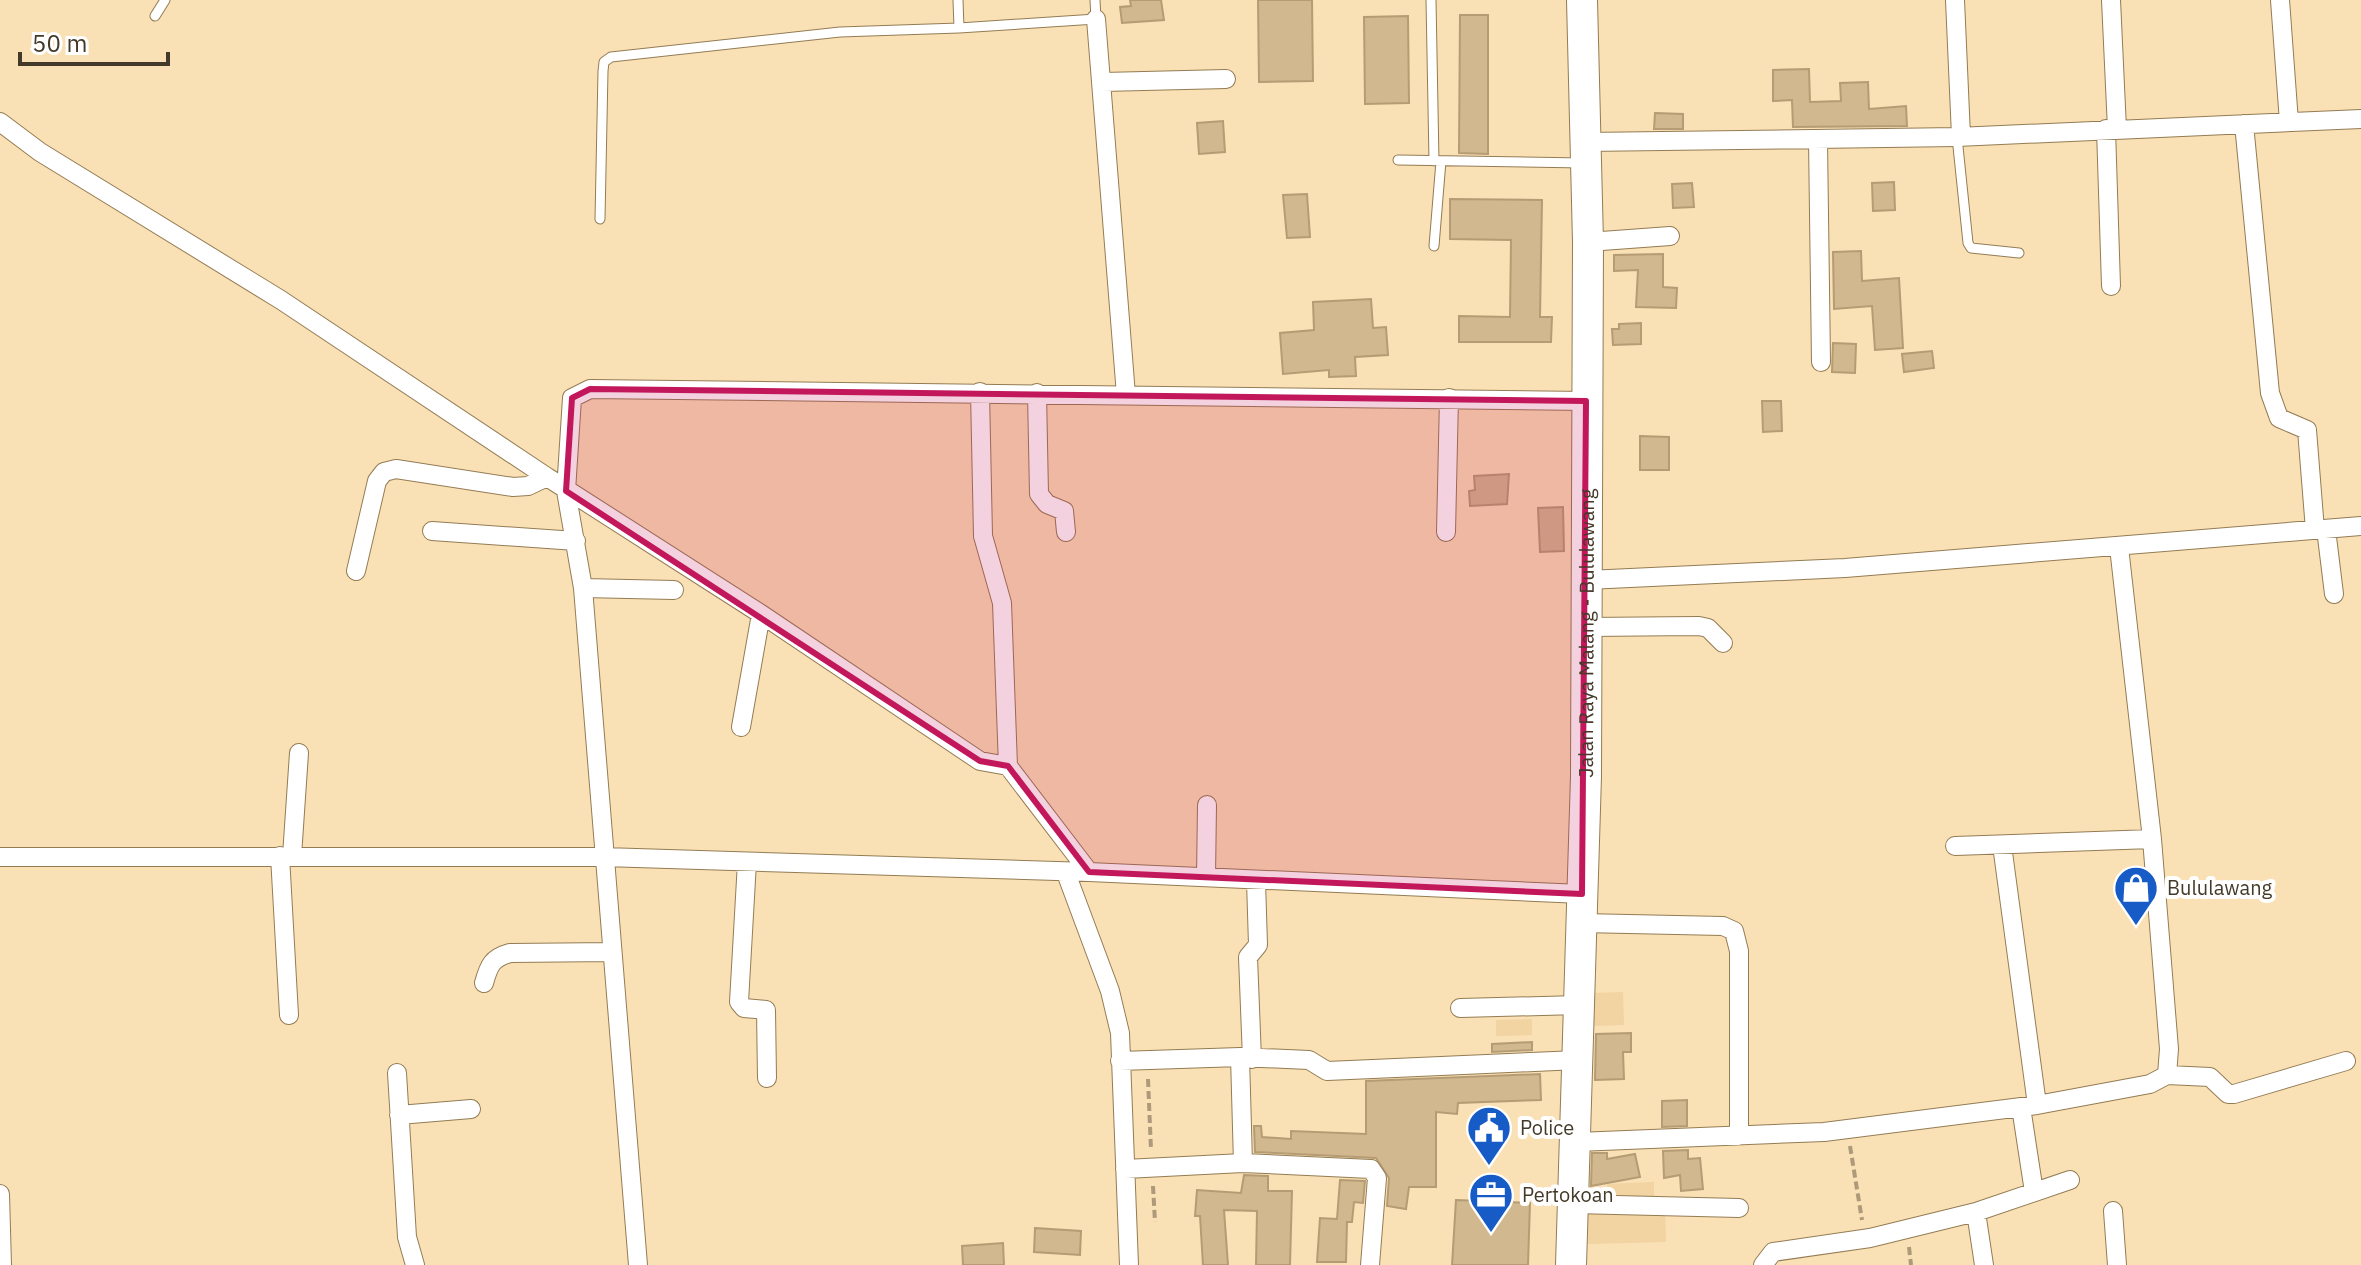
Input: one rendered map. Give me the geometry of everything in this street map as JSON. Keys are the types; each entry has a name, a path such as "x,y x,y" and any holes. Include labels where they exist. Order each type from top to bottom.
{"main road":[{"name":"Jalan Raya Malang - Bululawang","path":"1571,1265 1577,1142 1587,580 1588,242 1582,0"}],"street":[{"path":"1956,0 1959,137"},
{"path":"2111,0 2111,286"},
{"path":"2280,0 2289,122"},
{"path":"1095,9 1126,395"},
{"path":"1103,82 1226,79"},
{"path":"1585,153 1818,140 1959,137 2361,119"},
{"path":"0,122 40,152 281,300 566,491 761,614 980,761 1008,766"},
{"path":"2244,124 2270,393 2279,418 2304,427 2308,434 2321,530 2334,594"},
{"path":"1818,140 1821,362"},
{"path":"1588,242 1670,236"},
{"path":"638,1265 583,588 566,491 572,398 581,391 980,392 1586,401"},
{"path":"980,392 983,536 1002,603 1008,766 1089,872"},
{"path":"1037,393 1039,494 1047,504 1064,511 1066,532"},
{"path":"1446,532 1449,398"},
{"path":"356,571 377,481 384,472 396,469 513,487 547,477"},
{"path":"1587,580 1845,568 2361,526"},
{"path":"432,531 576,541"},
{"path":"2119,547 2152,839 2169,1049 2167,1075"},
{"path":"583,588 674,590"},
{"path":"741,727 761,614"},
{"path":"1586,627 1699,626 1708,628 1723,643"},
{"path":"289,1015 286,856 299,753"},
{"path":"1206,877 1207,805"},
{"path":"1955,846 2152,839"},
{"path":"2002,845 2029,1106 2034,1192"},
{"path":"0,857 604,857 1089,872 1206,877 1581,908 1723,926 1734,931 1739,951 1739,1136"},
{"path":"747,862 739,1002 744,1008 766,1010 767,1078"},
{"path":"1066,873 1110,991 1120,1033 1129,1265"},
{"path":"1243,1163 1248,957 1258,945 1256,881"},
{"path":"484,983 490,963 497,956 510,953 612,952"},
{"path":"1460,1008 1579,1005"},
{"path":"1120,1061 1309,1060 1327,1071 1578,1060"},
{"path":"1577,1142 1848,1129 2029,1106 2150,1084 2167,1075 2210,1077 2228,1094 2234,1094 2346,1061"},
{"path":"397,1073 407,1237 415,1265"},
{"path":"399,1115 471,1109"},
{"path":"1125,1169 1243,1163 1374,1170 1377,1178 1370,1265"},
{"path":"1763,1265 1773,1252 1807,1256 1865,1238 1976,1212 2070,1180"},
{"path":"0,1194 2,1265"},
{"path":"1574,1204 1739,1208"},
{"path":"2113,1211 2117,1265"},
{"path":"1976,1212 1984,1265"}],"lane":[{"path":"155,16 165,0"},
{"path":"958,0 959,28"},
{"path":"1431,0 1438,161 1434,246"},
{"path":"600,219 603,71 604,62 611,57 840,32 959,28 1095,9"},
{"path":"1959,137 1968,243 1971,248 2019,253"},
{"path":"1398,160 1438,161 1585,153"}],"path":[{"path":"1147,1060 1155,1222"},
{"path":"1848,1129 1865,1238"}],"highlighted area":[{"path":"590,389 1586,401 1582,894 1089,872 1008,766 980,761 566,491 572,398"}],"shaded area":[{"path":"1623,992 1624,1025 1593,1026 1592,993"},
{"path":"1532,1019 1532,1035 1496,1036 1496,1020"},
{"name":"Pertokoan","path":"1654,1182 1654,1200 1608,1201 1607,1184"},
{"name":"Pertokoan","path":"1665,1209 1666,1242 1588,1244 1587,1212"}],"building":[{"path":"1130,0 1161,0 1164,20 1122,23 1120,7 1131,6"},
{"path":"1258,0 1312,0 1313,81 1259,82"},
{"path":"1460,15 1488,15 1488,154 1459,153"},
{"path":"1408,16 1409,103 1365,104 1364,17"},
{"path":"1809,69 1810,102 1841,101 1840,83 1868,82 1869,109 1906,106 1907,126 1793,127 1792,100 1773,101 1773,70"},
{"path":"1655,113 1683,114 1683,129 1654,129"},
{"path":"1223,121 1225,152 1199,154 1197,123"},
{"path":"1894,182 1895,210 1873,211 1872,183"},
{"path":"1692,183 1694,207 1673,208 1672,184"},
{"path":"1307,194 1310,237 1287,238 1283,195"},
{"path":"1450,199 1542,200 1540,317 1552,317 1551,342 1459,342 1459,316 1510,317 1511,240 1450,239"},
{"path":"1861,251 1862,281 1899,278 1903,348 1875,350 1872,306 1834,309 1833,252"},
{"path":"1663,254 1663,287 1677,288 1676,308 1636,307 1638,270 1614,271 1614,255"},
{"path":"1371,299 1373,328 1386,327 1388,355 1355,357 1356,376 1329,377 1329,370 1283,374 1280,333 1314,330 1313,302"},
{"path":"1641,323 1641,344 1613,345 1612,329 1619,329 1619,324"},
{"path":"1833,343 1856,344 1855,373 1832,372"},
{"path":"1932,351 1934,368 1904,372 1902,354"},
{"path":"1762,401 1781,401 1782,431 1763,432"},
{"path":"1640,436 1669,437 1669,470 1640,470"},
{"path":"1509,474 1507,504 1470,506 1469,491 1475,490 1474,476"},
{"path":"1563,507 1564,551 1540,552 1538,508"},
{"path":"1631,1033 1631,1052 1623,1052 1624,1079 1595,1080 1596,1034"},
{"path":"1532,1042 1532,1050 1492,1052 1492,1044"},
{"path":"1540,1074 1541,1100 1458,1103 1457,1114 1436,1112 1436,1187 1409,1187 1406,1209 1387,1206 1389,1178 1376,1158 1255,1152 1254,1126 1261,1126 1262,1137 1291,1139 1291,1131 1366,1134 1366,1081"},
{"path":"1687,1100 1687,1126 1662,1127 1662,1101"},
{"path":"1688,1150 1688,1159 1700,1158 1703,1189 1681,1191 1680,1175 1664,1178 1663,1151"},
{"path":"1592,1153 1607,1153 1607,1159 1635,1154 1640,1177 1591,1186"},
{"path":"1244,1175 1268,1176 1268,1191 1292,1191 1290,1265 1256,1265 1257,1211 1224,1210 1228,1265 1203,1265 1200,1216 1195,1216 1197,1190 1241,1193"},
{"path":"1340,1180 1365,1181 1363,1203 1354,1202 1352,1222 1347,1222 1346,1262 1317,1262 1320,1218 1337,1219"},
{"name":"Pertokoan","path":"1456,1200 1530,1203 1528,1265 1452,1265"},
{"path":"1035,1228 1081,1231 1080,1255 1034,1252"},
{"path":"1003,1243 1004,1265 963,1265 962,1246"}],"place":[{"name":"Bululawang","path":"2136,927"},
{"name":"Police","path":"1489,1167"},
{"name":"Pertokoan","path":"1491,1234"}]}
